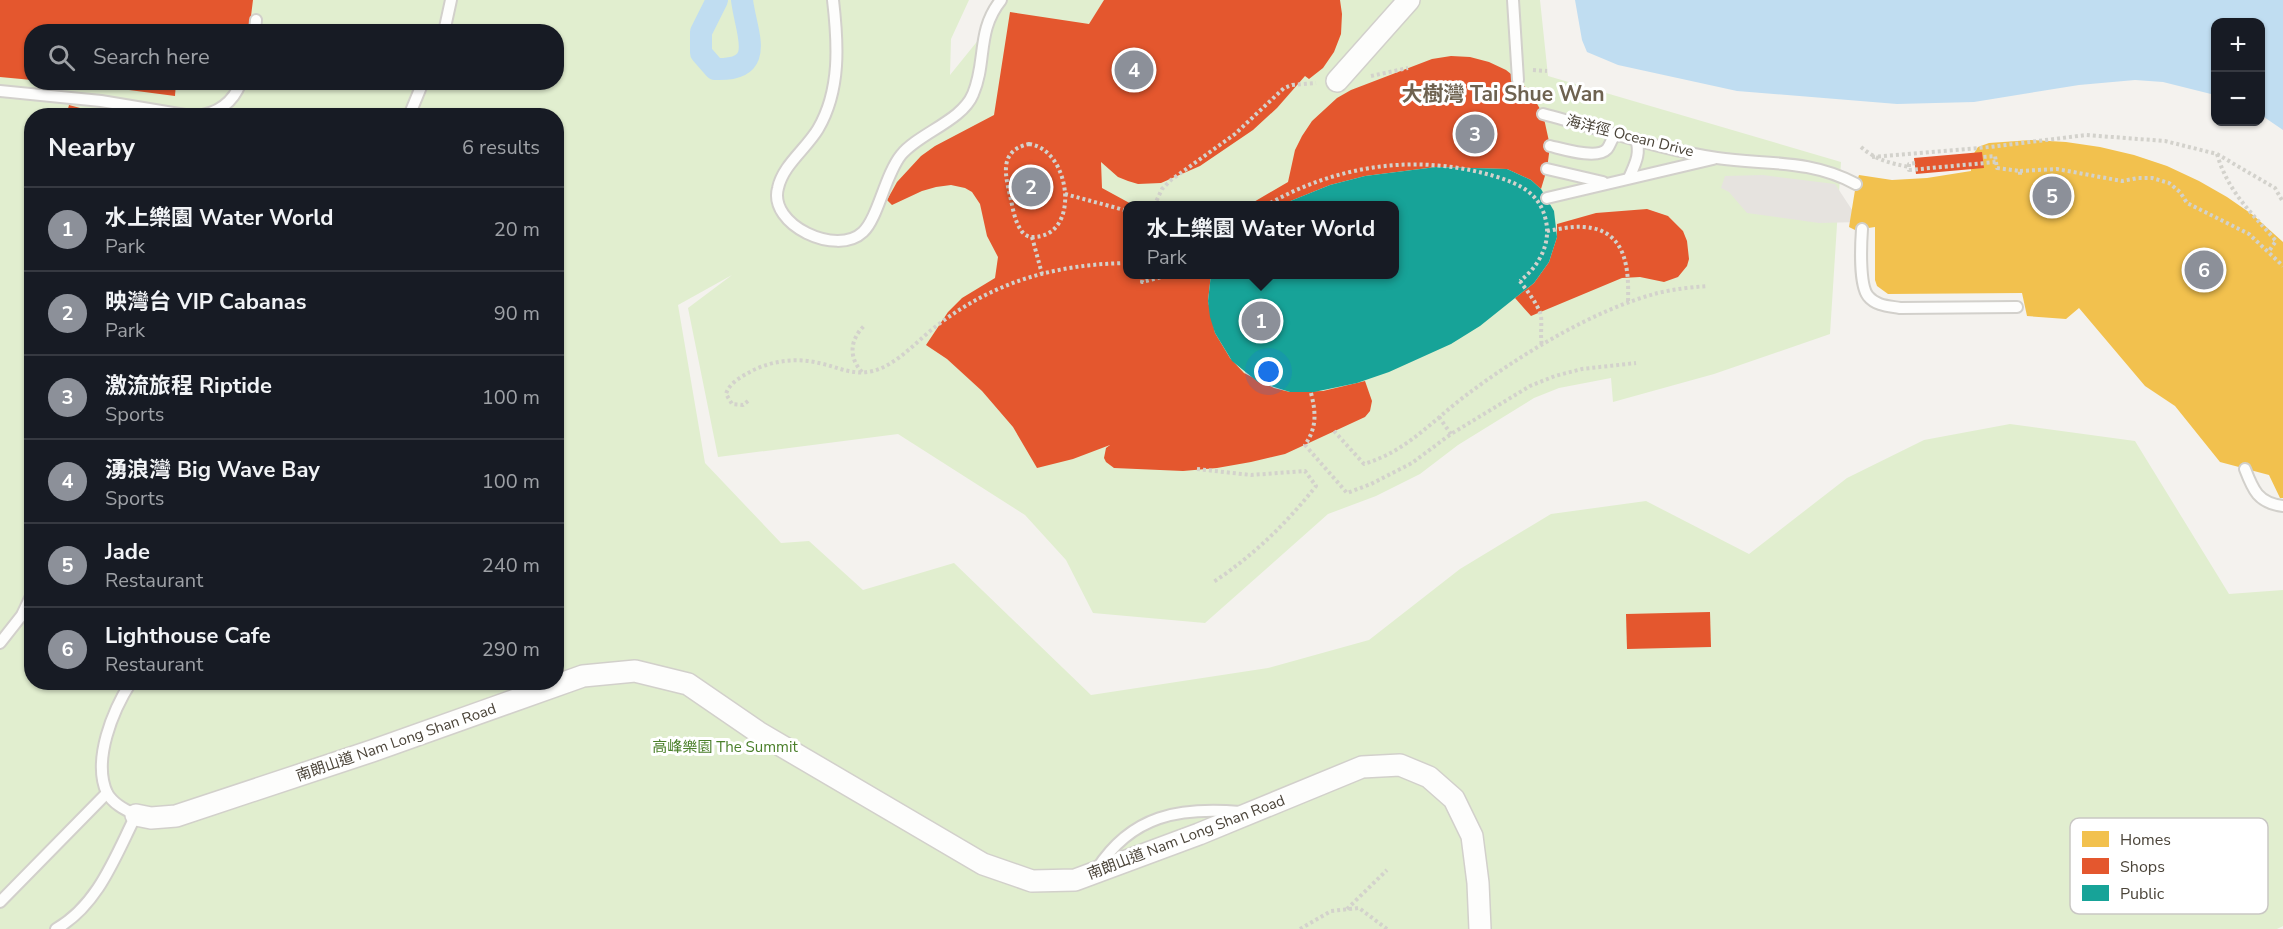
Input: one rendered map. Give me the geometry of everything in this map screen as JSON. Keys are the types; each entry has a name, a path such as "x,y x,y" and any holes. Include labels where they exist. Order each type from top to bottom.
{"street":[{"path":"1337,81 1409,0"},
{"name":"南朗山道 Nam Long Shan Road","path":"564,683 583,676 634,671 688,684 758,732 983,864 1032,881 1075,880 1199,834 1362,767 1400,765 1429,777 1454,799 1472,836 1478,883 1480,929"},
{"name":"南朗山道 Nam Long Shan Road","path":"136,815 151,818 176,816 372,751 544,690"}],"lane":[{"path":"446,24 452,0"},
{"path":"834,0 838,43 835,74 827,108 818,128 784,174 777,189 777,200 781,211 788,219 810,235 826,241 841,242 856,238 867,229 882,189 900,156 911,145 968,103 976,86 984,34 1001,0"},
{"path":"1513,0 1518,80"},
{"path":"256,20 256,24"},
{"path":"222,108 230,102 238,90"},
{"path":"412,108 420,90"},
{"path":"0,91 101,101 144,108"},
{"name":"海洋徑 Ocean Drive","path":"1543,114 1717,158 1827,170 1856,184"},
{"path":"1550,146 1598,154 1607,149 1611,139 1619,134"},
{"path":"1629,178 1637,160 1636,139"},
{"name":"海洋徑 Ocean Drive","path":"1547,198 1606,182 1717,158"},
{"path":"1547,169 1606,182"},
{"path":"1863,229 1861,243 1864,287 1867,295 1874,301 1884,306 1900,308 2017,307"},
{"path":"2245,469 2259,497 2274,505 2283,506"},
{"path":"0,644 24,611"},
{"path":"56,929 79,913 98,890 136,815 120,807 108,793 103,769 105,739 127,690"},
{"path":"0,902 108,793"},
{"path":"1095,872 1106,855 1125,835 1146,822 1181,813 1213,810 1251,813"}],"path":[{"path":"1156,201 1171,180 1234,134 1284,88 1299,84"},
{"path":"1872,157 1990,147 2086,135 2165,141 2217,153 2275,188 2283,202"},
{"path":"1029,144 1043,149 1060,173 1065,194 1064,211 1058,225 1045,234 1032,237 1026,235 1019,228 1012,205 1005,169 1010,155 1021,146 1029,144"},
{"path":"1861,147 1882,162 1909,167 1909,170 1996,162"},
{"path":"2217,153 2223,175 2231,189 2276,242 2269,251"},
{"path":"1983,157 1995,156 1997,168 2020,173 2057,169 2122,181 2152,178 2169,183 2180,192 2187,203 2249,234 2283,266"},
{"path":"1909,167 1909,164 1915,163"},
{"path":"1275,201 1312,183 1342,173 1394,165 1435,164 1466,168 1517,183 1533,195 1540,204 1547,231 1541,257 1520,281 1541,316 1539,332 1542,346"},
{"path":"1065,194 1123,210"},
{"path":"1547,231 1585,227 1597,230 1617,243 1628,264 1628,302"},
{"path":"1032,237 1042,273"},
{"path":"748,401 743,405 732,404 726,394 728,388 754,370 772,363 804,360 840,370 862,372 884,366 894,361 940,323 999,287 1042,273 1084,265 1123,263"},
{"path":"1142,279 1142,282 1154,279"},
{"path":"1334,431 1364,464 1379,459 1406,445 1488,379 1599,315 1628,302 1660,292 1708,286"},
{"path":"862,372 857,367 852,352 855,336 865,325"},
{"path":"1311,393 1316,419 1305,445 1347,493 1371,484 1412,463 1451,434 1530,386 1582,369 1636,363"},
{"path":"1439,417 1451,434"},
{"path":"1197,469 1251,475 1305,471 1316,486 1280,530 1236,567 1212,583"},
{"path":"1347,909 1387,870"},
{"path":"1300,929 1331,911 1359,908 1387,929"}],"green space":[{"name":"高峰樂園 The Summit","path":"0,0 969,0 951,39 950,75 988,28 995,0 1540,0 1548,76 1841,162 1830,334 1714,374 1613,402 1611,378 1559,388 1534,398 1458,445 1420,474 1376,496 1328,514 1205,623 1093,613 1066,560 1025,515 898,434 718,457 688,308 732,275 678,305 705,463 781,543 809,541 863,590 954,563 1091,695 1268,668 1369,640 1460,569 1551,514 1646,501 1749,554 1847,478 1924,440 2010,424 2135,441 2229,594 2283,590 2283,926 2277,929 0,929"}],"shaded area":[{"path":"1763,175 1835,184 1860,222 1819,223 1747,213 1729,192 1721,188 1725,176"}],"water":[{"path":"1575,0 2283,0 2283,130 2265,118 2265,18 2211,18 2211,94 2163,82 2135,80 2079,85 1974,102 1897,104 1737,91 1618,65 1587,52 1582,40"}],"building: Homes":[{"path":"2031,140 2100,147 2167,166 2227,197 2253,215 2283,242 2283,498 2280,498 2269,475 2220,462 2175,406 2145,386 2079,308 2066,319 2027,316 2022,293 1888,294 1877,286 1875,227 1855,230 1849,227 1859,175 1892,180 1927,178 1971,171 1971,158 1978,147 1989,143"}],"building: Shops":[{"path":"0,0 253,0 250,24 24,24 24,79 0,77"},
{"path":"1104,0 1340,0 1341,34 1334,52 1323,68 1309,79 1305,76 1277,108 1253,130 1200,166 1161,183 1138,184 1128,181 1118,177 1101,162 1102,188 1126,201 1123,201 1123,279 1210,279 1208,301 1215,333 1230,358 1244,373 1274,388 1290,392 1323,391 1365,381 1372,401 1370,411 1365,417 1285,454 1217,468 1183,471 1114,468 1104,458 1106,448 1110,445 1073,459 1037,468 1013,427 982,391 947,359 926,345 948,312 962,298 995,278 998,257 987,236 980,204 972,192 965,188 951,185 936,187 892,205 887,200 897,182 921,156 935,146 994,115 1010,12 1089,24"},
{"path":"1451,56 1470,57 1506,70 1521,82 1543,114 1550,146 1541,189 1531,180 1507,169 1436,167 1365,176 1330,185 1290,201 1256,201 1288,182 1295,150 1302,136 1312,121 1337,98 1351,90 1432,59"},
{"path":"129,90 175,90 175,96"},
{"path":"1982,152 1984,168 1916,174 1914,158"},
{"path":"1647,209 1668,216 1683,231 1687,241 1689,259 1687,266 1678,277 1664,282 1640,277 1622,278 1531,316 1515,298 1534,283 1549,262 1557,237 1557,224 1596,213"},
{"path":"1710,612 1711,647 1627,649 1626,614"}],"building: Public":[{"path":"1436,167 1507,169 1531,180 1541,189 1554,211 1557,237 1549,262 1534,283 1480,326 1451,344 1389,372 1357,383 1314,392 1290,392 1258,382 1232,361 1215,333 1208,301 1210,279 1399,279 1399,201 1290,201 1330,185 1365,176"}],"waterway":[{"path":"717,0 701,32 701,53 715,69 732,68 742,64 748,57 749,37 742,0"}],"place":[{"name":"湧浪灣 Big Wave Bay","path":"1134,70"},
{"name":"激流旅程 Riptide","path":"1475,134"},
{"name":"映灣台 VIP Cabanas","path":"1031,187"},
{"name":"Jade","path":"2052,196"},
{"name":"Lighthouse Cafe","path":"2204,270"},
{"name":"水上樂園 Water World","path":"1261,321"}],"district":[{"name":"大樹灣 Tai Shue Wan","path":"1503,94"}]}
